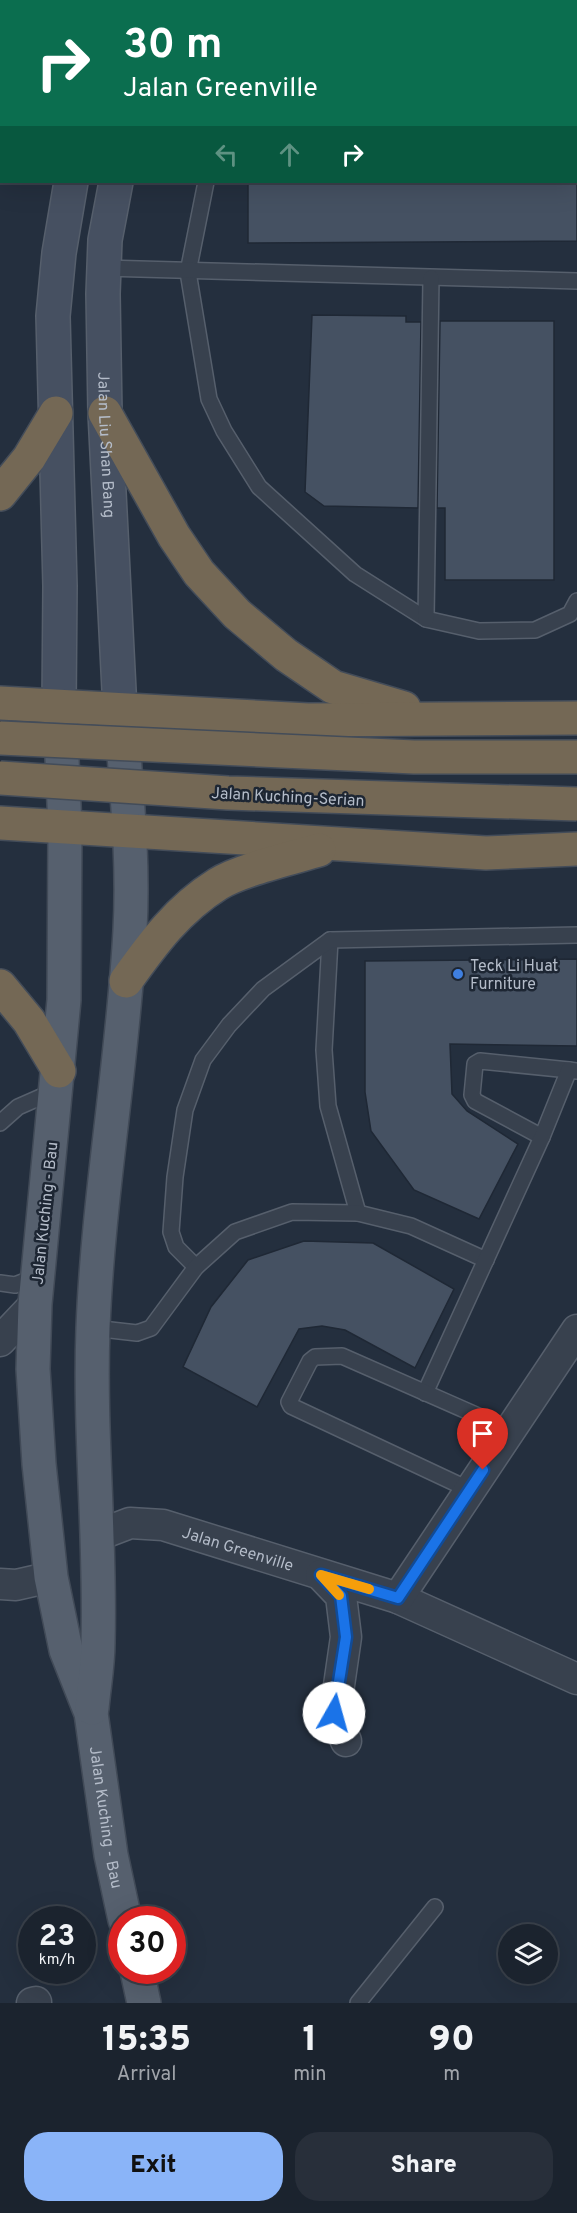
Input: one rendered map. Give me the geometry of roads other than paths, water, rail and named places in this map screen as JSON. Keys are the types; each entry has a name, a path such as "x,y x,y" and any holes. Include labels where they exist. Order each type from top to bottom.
{"highway":[{"path":"0,494 29,458 56,413"},
{"path":"105,413 174,536 199,573 237,614 286,655 333,687 378,702 452,719"},
{"path":"0,703 308,720 577,718"},
{"path":"0,738 414,757 577,757"},
{"name":"Jalan Kuching-Serian","path":"0,778 228,794 577,804"},
{"path":"0,823 486,852 577,849"},
{"path":"126,981 162,930 183,910 220,883 338,844"},
{"path":"0,986 28,1021 58,1086"}],"main road":[{"path":"59,706 53,316 59,253 71,183"},
{"name":"Jalan Liu Shan Bang","path":"116,183 105,240 105,413 120,710"},
{"name":"Jalan Kuching - Bau","path":"59,706 65,827 64,1000 58,1086 37,1290 35,1404 45,1535 51,1577 66,1650 91,1713 111,1855 122,1906"},
{"name":"Jalan Kuching - Bau","path":"91,1713 98,1644 91,1390 93,1328 103,1179 130,929 130,831 120,710"},
{"path":"140,1984 144,2003"}],"street":[{"path":"0,1341 37,1290"},
{"path":"398,1598 577,1330"},
{"name":"Jalan Greenville","path":"96,1536 130,1523 163,1526 398,1598 577,1679"},
{"path":"321,1575 341,1596 346,1637 334,1713 346,1741"},
{"path":"0,1584 16,1585 51,1577"}],"lane":[{"path":"206,183 188,272 209,399 224,431 259,487 355,574 426,619 479,631 535,630 570,614 577,601"},
{"path":"104,268 577,281"},
{"path":"426,619 431,278"},
{"path":"196,1267 176,1247 171,1232 175,1177 185,1110 203,1060 229,1025 263,989 330,940 577,935"},
{"path":"330,940 324,1050 328,1106 358,1213"},
{"path":"425,1393 573,1070 480,1061 475,1064 473,1099 542,1137"},
{"path":"0,1123 18,1107 43,1096 58,1086"},
{"path":"93,1328 130,1333 151,1328 196,1267 235,1232 292,1212 358,1213 411,1226 486,1260"},
{"path":"0,1283 37,1290"},
{"path":"470,1490 296,1409 289,1402 310,1361 315,1357 342,1356 510,1430"},
{"path":"358,2003 435,1907"}],"place":[{"name":"Teck Li Huat Furniture","path":"458,974"}]}
